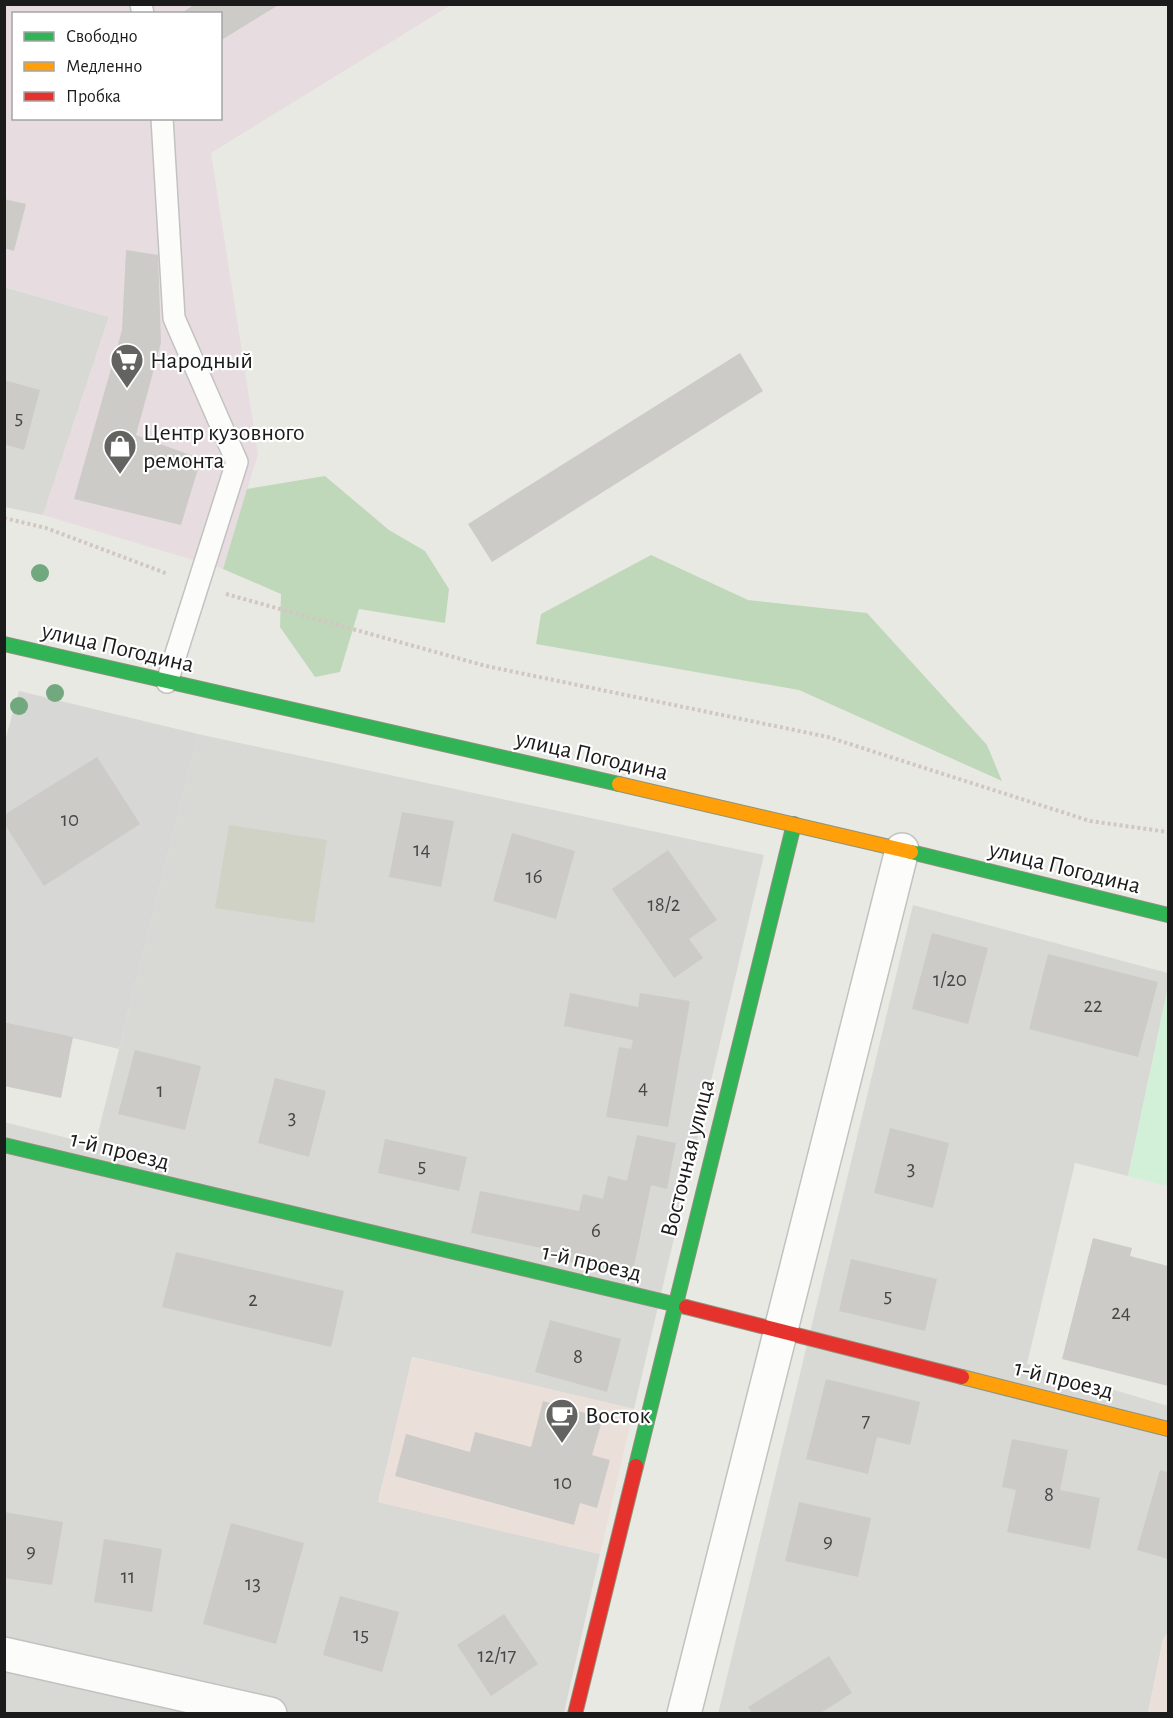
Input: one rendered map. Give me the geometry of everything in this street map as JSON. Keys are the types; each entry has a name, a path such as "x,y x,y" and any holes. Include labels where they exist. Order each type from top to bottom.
{"street":[{"name":"улица Погодина","path":"4,644 794,824 1168,915"},
{"name":"Восточная улица","path":"574,1713 673,1304 794,824"},
{"path":"684,1713 902,850"},
{"name":"1-й проезд","path":"4,1145 673,1304 1168,1429"},
{"path":"4,1654 270,1713"}],"lane":[{"path":"162,120 174,318 237,462 167,682"}],"path":[{"path":"4,518 46,528 198,586 486,666 828,737 1090,821 1168,832"}],"shaded area":[{"path":"4,5 451,5 211,153 258,454 223,569 43,515 109,317 5,287"},
{"path":"4,287 109,317 43,515 5,507"},
{"path":"19,691 198,734 119,1049 5,1022 4,744"},
{"path":"198,734 764,855 634,1409 413,1357 378,1502 600,1554 564,1713 5,1713 4,1122 95,1145"},
{"path":"229,825 327,840 314,923 215,908"},
{"path":"913,905 1168,973 1168,987 1128,1176 1075,1163 1027,1364 1168,1406 1168,1633 1163,1639 1148,1713 718,1714"},
{"path":"412,1357 634,1409 600,1554 378,1502"},
{"path":"1168,1633 1168,1713 1148,1713 1163,1639"}],"green space":[{"path":"325,476 389,530 425,551 449,589 445,623 359,609 340,672 315,677 280,627 281,594 223,569 247,489"},
{"path":"651,555 748,600 867,613 987,745 1002,781 799,690 536,644 541,614"},
{"path":"1168,987 1168,1186 1128,1176"}],"building":[{"path":"195,4 280,4 222,40 222,12 183,12"},
{"path":"4,199 26,204 14,251 4,248"},
{"name":"Народный","path":"126,250 158,255 161,343 136,435 201,459 181,525 74,499 122,330"},
{"path":"740,353 763,391 492,562 468,524"},
{"path":"4,380 40,390 24,450 4,444"},
{"path":"97,757 140,824 44,886 4,823 4,815"},
{"path":"402,812 454,821 441,887 389,877"},
{"path":"512,833 575,851 556,919 493,901"},
{"path":"668,850 717,920 689,939 703,958 674,978 612,889"},
{"path":"932,933 988,948 968,1024 912,1009"},
{"path":"1048,954 1158,982 1138,1057 1029,1029"},
{"path":"570,993 638,1007 640,993 690,1001 668,1127 606,1117 619,1047 631,1049 633,1040 564,1026"},
{"path":"4,1022 73,1037 61,1098 4,1086"},
{"path":"135,1050 201,1066 185,1130 118,1114"},
{"path":"275,1078 326,1091 309,1157 258,1143"},
{"path":"890,1128 949,1143 933,1208 874,1193"},
{"path":"637,1135 676,1143 667,1189 651,1185 632,1275 545,1257 546,1249 471,1233 480,1191 579,1211 583,1194 603,1199 608,1176 627,1181"},
{"path":"385,1139 467,1157 459,1191 378,1173"},
{"path":"1093,1238 1132,1248 1130,1256 1168,1266 1168,1386 1062,1359"},
{"path":"176,1252 344,1291 331,1347 162,1307"},
{"path":"851,1259 937,1279 925,1331 839,1311"},
{"path":"550,1320 621,1339 607,1392 535,1372"},
{"path":"826,1379 920,1402 910,1445 877,1437 868,1474 806,1459"},
{"path":"543,1401 603,1418 592,1455 610,1460 597,1508 580,1503 574,1525 395,1476 406,1434 470,1452 475,1432 531,1447"},
{"path":"1012,1439 1068,1450 1060,1490 1100,1498 1090,1549 1007,1532 1016,1490 1002,1487"},
{"path":"1160,1470 1168,1472 1168,1559 1137,1550"},
{"path":"799,1502 871,1518 858,1577 785,1561"},
{"path":"4,1512 63,1522 52,1585 4,1578"},
{"path":"231,1523 304,1543 276,1644 203,1624"},
{"path":"104,1539 162,1549 152,1612 94,1602"},
{"path":"340,1596 399,1612 382,1672 323,1655"},
{"path":"504,1614 538,1664 491,1696 457,1645"},
{"path":"829,1656 852,1693 819,1714 753,1714 748,1707"}],"traffic: fast":[{"path":"4,644 619,784"},
{"path":"636,1466 794,824"},
{"path":"911,852 1168,915"},
{"path":"4,1145 686,1307"}],"traffic: slow":[{"path":"619,784 911,852"},
{"path":"962,1377 1168,1429"}],"traffic: jam":[{"path":"686,1307 962,1377"},
{"path":"575,1714 636,1466"}],"place":[{"name":"Народный","path":"127,389"},
{"name":"Центр кузовного ремонта","path":"120,475"},
{"name":"Восток","path":"562,1444"}]}
